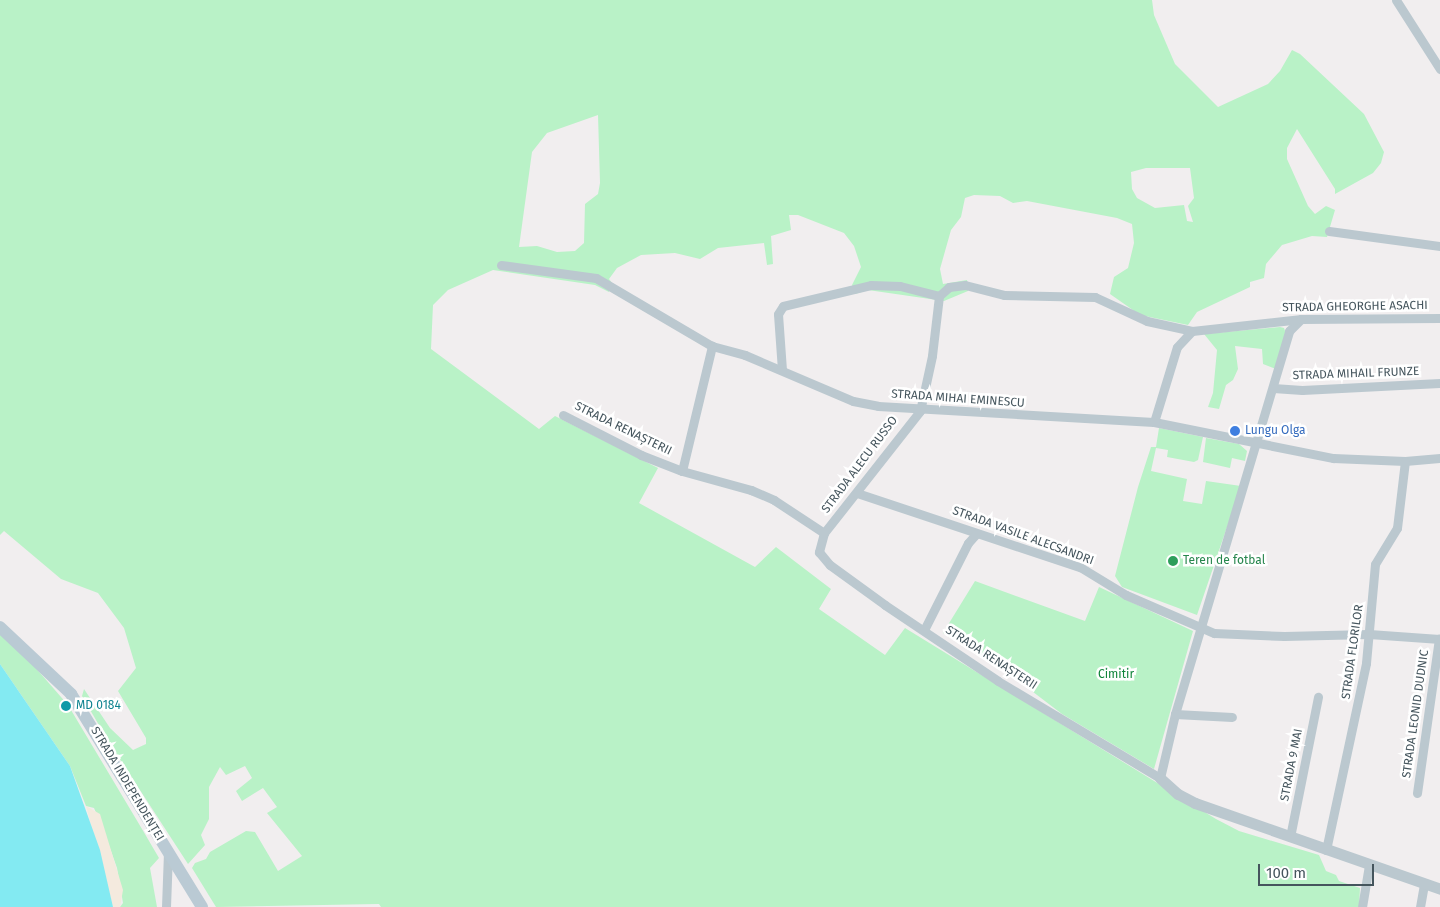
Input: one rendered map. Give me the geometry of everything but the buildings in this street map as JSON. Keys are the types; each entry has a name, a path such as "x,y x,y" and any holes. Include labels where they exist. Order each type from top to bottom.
{"main road":[{"name":"STRADA INDEPENDENȚEI","path":"0,626 70,694 199,905"}],"street":[{"path":"1396,0 1439,65"},
{"path":"1329,232 1440,246"},
{"name":"STRADA MIHAI EMINESCU","path":"501,265 596,278 712,346 782,370 853,401 920,411 1154,422 1333,458 1405,461 1440,458"},
{"path":"782,370 778,314 787,305 842,295 871,285 900,286 939,296 932,356 920,411"},
{"name":"STRADA GHEORGHE ASACHI","path":"939,296 949,287 965,285 1004,295 1095,297 1147,321 1192,332 1301,319 1440,318"},
{"path":"1160,778 1175,714 1289,331 1301,319"},
{"path":"1154,422 1177,347 1192,332"},
{"path":"682,471 712,346"},
{"name":"STRADA MIHAIL FRUNZE","path":"1273,388 1302,390 1440,383"},
{"path":"901,408 905,426"},
{"name":"STRADA ALECU RUSSO","path":"824,533 905,426 920,411"},
{"name":"STRADA RENAȘTERII","path":"563,415 641,455 682,471 751,490 774,500 824,533 819,552 822,558 998,681 1160,778 1178,794 1195,803 1440,889"},
{"name":"STRADA FLORILOR","path":"1326,850 1354,727 1369,634 1375,564 1397,528 1405,461"},
{"name":"STRADA VASILE ALECSANDRI","path":"856,493 1080,568 1126,595 1188,620 1200,629 1284,636 1369,634 1440,639"},
{"path":"924,630 968,543 976,534"},
{"name":"STRADA LEONID DUDNIC","path":"1417,793 1440,639"},
{"name":"STRADA 9 MAI","path":"1290,837 1318,697"},
{"path":"1175,714 1232,717"},
{"path":"166,907 168,852"},
{"path":"1362,907 1369,865"},
{"path":"1420,907 1424,884"}],"green space":[{"path":"0,0 1152,0 1154,15 1175,64 1218,107 1268,84 1280,71 1292,50 1300,54 1364,114 1384,152 1381,163 1373,173 1335,194 1335,189 1297,129 1287,148 1287,159 1308,206 1315,214 1326,206 1335,210 1327,237 1312,236 1282,245 1266,264 1264,278 1250,282 1250,287 1197,312 1188,325 1140,315 1110,294 1114,277 1128,268 1134,243 1132,224 1117,218 1027,201 1013,203 1000,196 974,195 965,198 961,217 951,230 940,269 943,284 967,280 968,291 944,301 868,290 855,294 852,285 861,267 854,246 844,233 798,215 789,215 791,230 771,236 773,264 767,265 764,243 718,248 700,259 675,253 641,255 617,268 609,279 612,283 609,292 595,285 493,270 448,290 433,305 431,349 539,429 555,416 658,468 639,503 755,567 776,547 831,589 819,609 885,655 905,628 1216,819 1239,831 1319,855 1326,871 1336,875 1339,881 1360,888 1359,907 381,907 379,904 216,907 192,868 195,863 206,859 210,852 246,831 255,832 278,871 302,856 267,813 277,807 263,788 242,801 236,791 252,778 245,766 226,775 220,767 209,787 209,819 201,835 205,845 188,864 110,744 82,696 84,689 110,728 133,750 146,744 146,738 118,691 136,668 124,628 98,593 61,579 4,531 0,535","holes":["598,115 600,183 598,194 585,204 584,243 575,251 557,252 537,246 519,247 532,152 547,133","1146,168 1190,168 1194,198 1188,206 1193,222 1187,221 1184,205 1155,208 1137,198 1132,189 1131,172"]},
{"path":"1284,328 1286,334 1276,369 1263,364 1262,349 1235,346 1238,369 1233,380 1226,385 1219,409 1208,407 1213,393 1217,350 1204,334"},
{"path":"1159,428 1203,437 1198,460 1194,462 1167,457 1168,450 1156,448 1151,471 1187,479 1183,501 1202,504 1206,481 1241,486 1197,615 1122,587 1115,576 1138,487 1151,447 1156,447"},
{"path":"1206,438 1239,444 1247,451 1245,461 1232,458 1230,468 1203,462"},
{"name":"Cimitir","path":"975,581 1085,621 1099,587 1193,631 1154,769 1062,714 1012,676 943,633"},
{"path":"0,634 27,658 68,705 159,858 150,868 157,907 120,907 123,903 117,868 94,808 86,806 70,766 0,664"}],"sand":[{"path":"86,806 100,814 123,890 120,907 113,907"}],"water":[{"path":"0,664 70,766 100,850 113,907 0,907"}],"place":[{"name":"Lungu Olga","path":"1235,431"},
{"name":"Teren de fotbal","path":"1173,561"},
{"name":"MD 0184","path":"66,706"}]}
